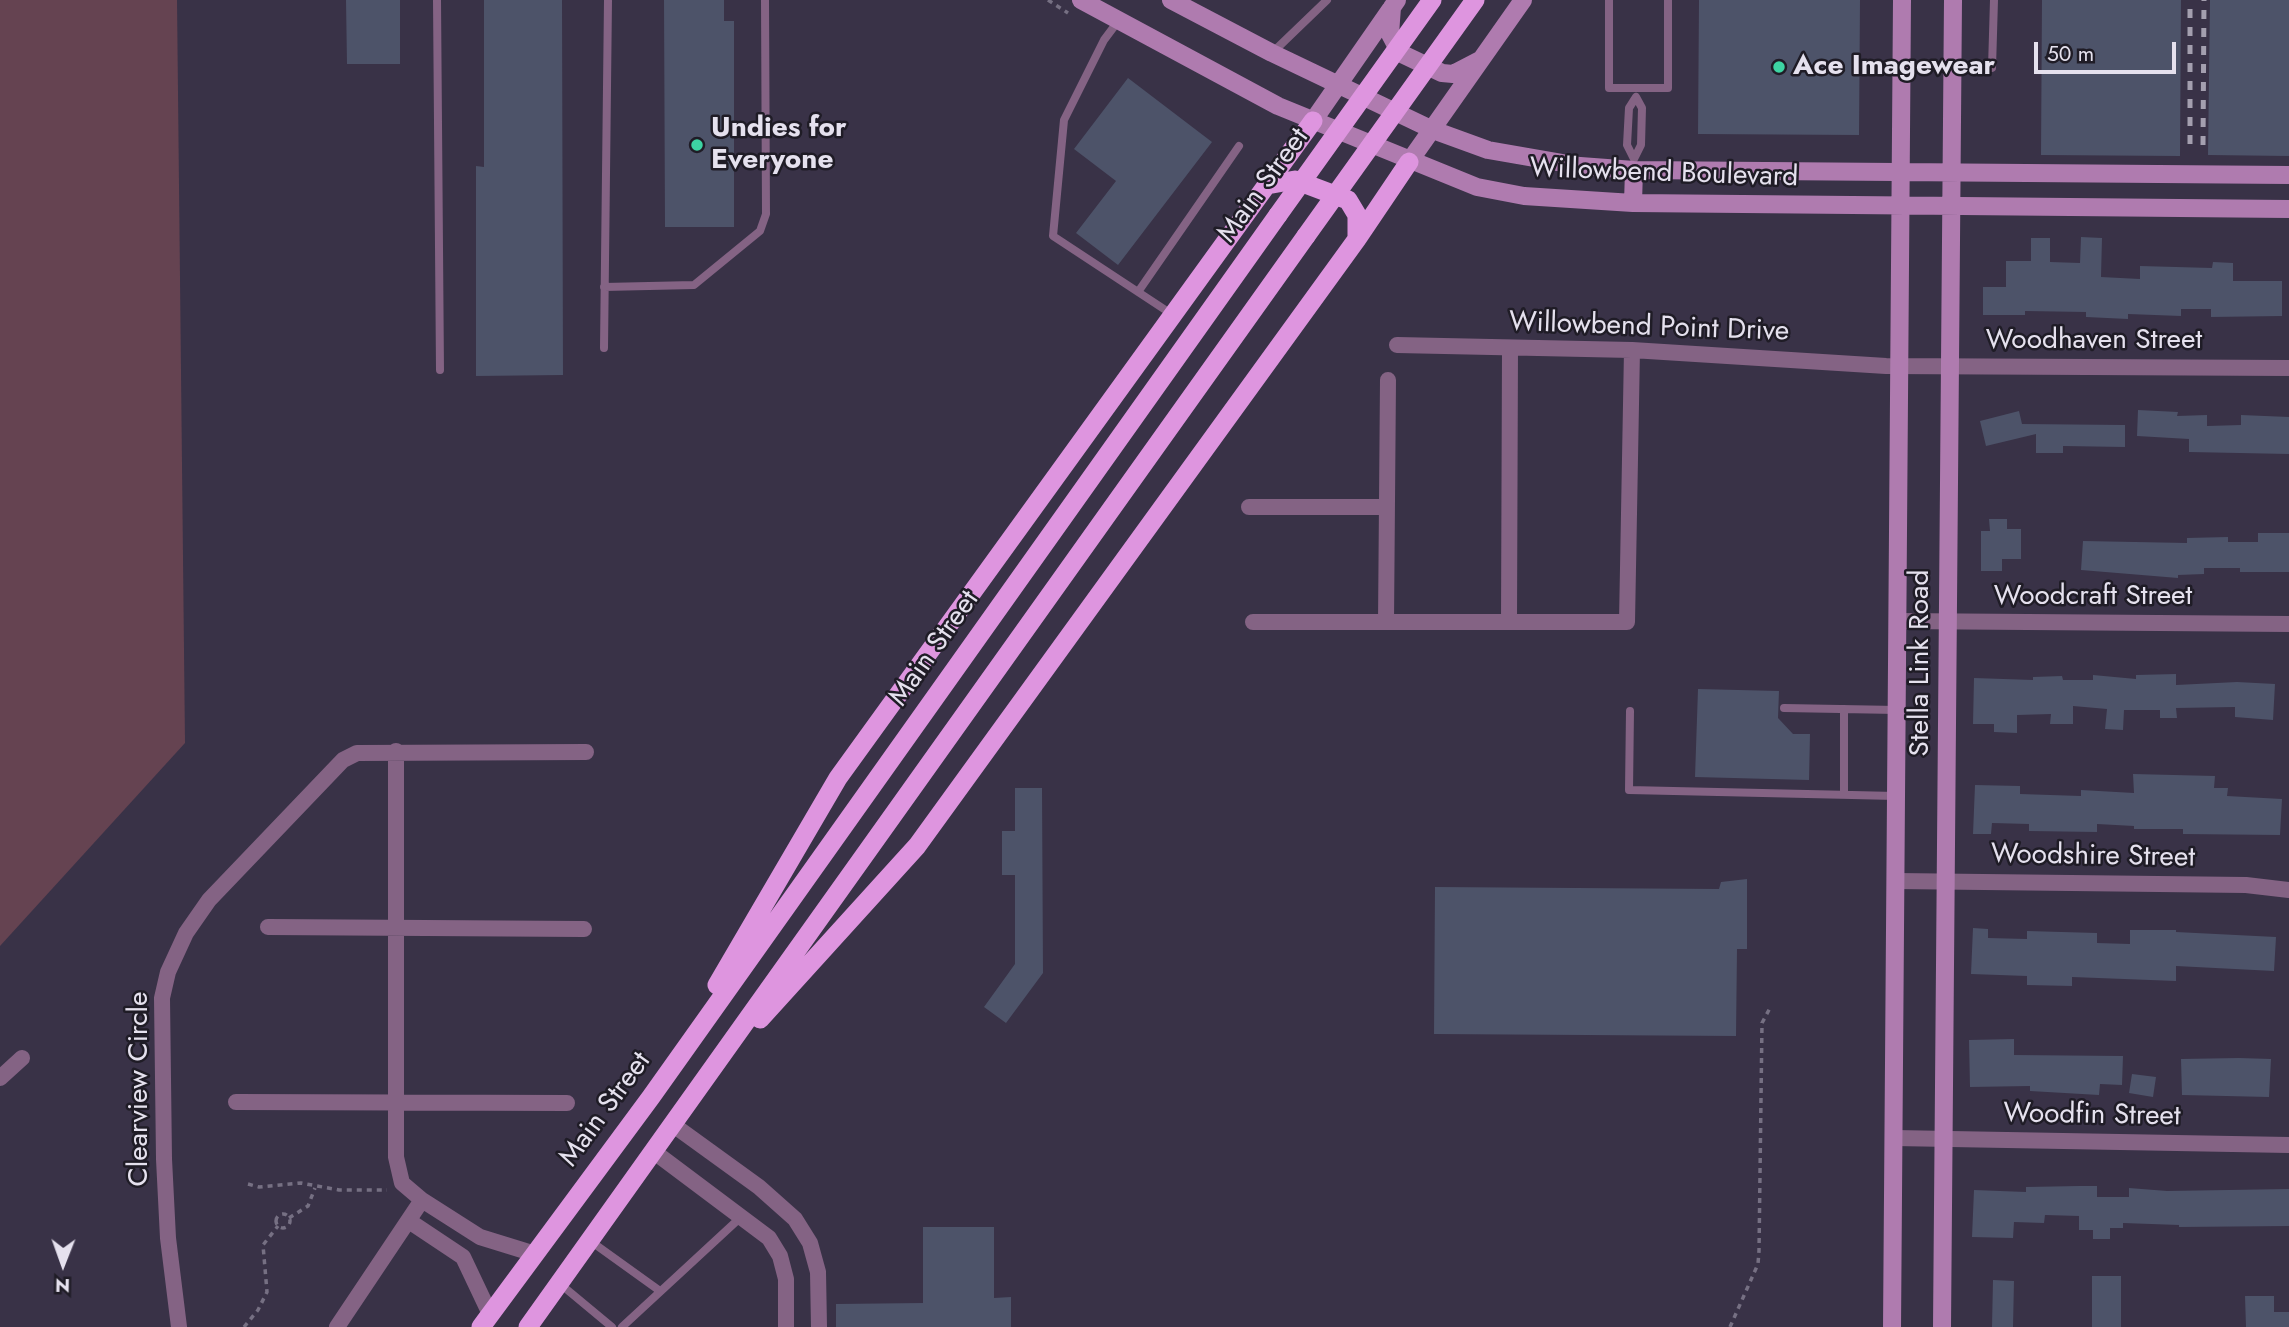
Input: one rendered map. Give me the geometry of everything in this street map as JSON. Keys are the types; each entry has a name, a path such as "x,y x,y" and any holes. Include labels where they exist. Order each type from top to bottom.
{"highway":[{"name":"Main Street","path":"486,1321 651,1097 1432,0"},
{"path":"528,1327 1475,0"},
{"path":"651,1097 838,778 1313,121"},
{"path":"698,1087 917,846 1357,239 1409,162"},
{"path":"1267,185 1295,180 1348,200 1357,215 1357,239"}],"main road":[{"name":"Willowbend Boulevard","path":"1082,0 1247,90 1313,121 1409,162 1477,187 1512,194 1633,203 2289,209"},
{"name":"Willowbend Boulevard","path":"1171,0 1272,53 1433,130 1488,149 1580,166 1634,164 2289,175"},
{"path":"1409,162 1523,0"},
{"name":"Stella Link Road","path":"1892,1327 1902,0"},
{"name":"Stella Link Road","path":"1942,1327 1952,0"},
{"path":"1395,3 1390,34 1400,53 1442,73 1453,74 1482,58"},
{"path":"1313,121 1395,3"},
{"path":"1633,203 1634,164"}],"street":[{"name":"Willowbend Point Drive","path":"1397,345 1632,350 1899,366"},
{"path":"1508,622 1510,348"},
{"path":"1253,622 1627,622 1632,350"},
{"name":"Woodhaven Street","path":"1899,366 2289,368"},
{"path":"1386,622 1388,380"},
{"path":"1249,507 1387,507"},
{"name":"Woodcraft Street","path":"1898,621 2289,624"},
{"path":"396,751 396,1157 402,1183 422,1200 502,1246 535,1254"},
{"name":"Clearview Circle","path":"179,1327 169,1251 164,1159 162,998 168,972 186,933 209,900 343,760 357,753 586,752"},
{"name":"Woodshire Street","path":"1896,881 2246,885 2289,890"},
{"path":"268,928 584,929"},
{"path":"0,1078 22,1058"},
{"path":"236,1102 567,1102"},
{"path":"672,1124 759,1187 795,1219 810,1243 818,1272 819,1327"},
{"name":"Woodfin Street","path":"1894,1138 2289,1146"},
{"path":"653,1151 768,1238 780,1256 786,1279 786,1327"},
{"path":"337,1327 422,1200"},
{"path":"409,1221 463,1256 486,1321"},
{"path":"451,1249 463,1225"}],"lane":[{"path":"437,0 440,370"},
{"path":"604,348 608,0"},
{"path":"604,287 694,285 760,231 766,214 765,0"},
{"path":"1272,53 1327,0"},
{"path":"1609,0 1609,88 1636,93 1668,88 1668,0"},
{"path":"1952,70 1992,68 1994,0"},
{"path":"1119,20 1104,40 1065,120 1053,236 1173,315"},
{"path":"1634,164 1627,145 1629,108 1636,93"},
{"path":"1634,164 1641,145 1642,108 1636,93"},
{"path":"1138,292 1239,146"},
{"path":"1784,708 1897,710"},
{"path":"1844,709 1844,794"},
{"path":"1630,711 1629,790 1896,796"},
{"path":"622,1327 742,1216"},
{"path":"589,1240 660,1291"},
{"path":"559,1283 612,1327"}],"path":[{"path":"1730,1327 1758,1264 1762,1023 1770,1008"},
{"path":"248,1184 259,1187 301,1183 315,1188 376,1192 402,1183"},
{"path":"278,1226 286,1227 289,1218 308,1206 315,1188"},
{"path":"244,1327 258,1310 267,1292 263,1245 278,1226 279,1216 289,1218"}],"shaded area":[{"path":"0,0 177,0 185,743 0,946"}],"building":[{"path":"346,0 400,0 400,64 347,64"},
{"path":"484,0 562,0 563,375 476,376 476,166 484,167"},
{"path":"664,0 724,0 724,21 734,21 734,227 665,227"},
{"name":"Ace Imagewear","path":"1699,0 1860,0 1859,135 1698,134"},
{"path":"2042,0 2181,0 2180,156 2041,155"},
{"path":"2210,0 2289,0 2289,156 2208,155"},
{"path":"1128,78 1212,142 1118,265 1076,233 1116,181 1074,149"},
{"path":"2081,237 2102,238 2101,277 2140,279 2140,266 2212,268 2213,262 2233,263 2233,281 2282,281 2282,316 2211,317 2211,309 2181,309 2181,316 2128,314 2128,319 2086,317 2086,312 2025,311 2025,315 1983,315 1983,287 2006,287 2006,261 2031,261 2031,238 2050,238 2050,262 2080,263"},
{"path":"2138,410 2178,412 2177,416 2207,415 2207,426 2241,425 2241,415 2289,417 2289,454 2189,452 2189,439 2137,436"},
{"path":"2019,411 2022,424 2125,425 2125,447 2063,446 2063,453 2036,453 2036,434 1986,446 1980,421"},
{"path":"1989,519 2007,519 2007,529 2021,529 2021,559 2002,559 2002,571 1981,571 1981,531 1990,531"},
{"path":"2258,533 2289,533 2289,572 2240,572 2240,568 2204,568 2204,574 2178,575 2178,578 2081,570 2083,541 2187,543 2187,538 2228,537 2228,542 2258,542"},
{"path":"2176,674 2176,685 2237,682 2275,684 2273,720 2235,717 2235,707 2176,708 2177,718 2160,718 2160,710 2124,710 2123,730 2105,729 2107,709 2073,706 2073,724 2050,724 2051,714 2017,715 2017,733 1994,732 1994,724 1973,724 1974,678 2033,680 2033,677 2062,676 2063,680 2093,680 2093,675 2136,679 2136,675"},
{"path":"1698,689 1779,691 1778,718 1793,734 1810,734 1809,780 1695,777"},
{"path":"2133,774 2215,776 2214,788 2228,788 2227,796 2282,799 2280,835 2183,834 2183,829 2134,829 2134,826 2097,824 2097,832 2029,831 2029,824 1992,823 1991,834 1973,834 1975,785 2020,786 2020,794 2081,796 2081,790 2134,793"},
{"path":"1015,788 1042,788 1043,973 1006,1023 984,1007 1015,964 1015,875 1002,875 1002,831 1015,831"},
{"path":"1747,879 1747,949 1737,949 1736,1036 1434,1034 1435,887 1719,889 1721,882"},
{"path":"1973,928 1988,929 1988,938 2027,939 2027,931 2097,933 2097,943 2130,944 2130,930 2176,930 2276,937 2274,971 2176,966 2176,981 2072,977 2072,986 2027,985 2027,976 1971,974"},
{"path":"2014,1039 2014,1055 2123,1056 2122,1085 2100,1084 2099,1095 2030,1091 2030,1086 1970,1087 1969,1040"},
{"path":"2181,1059 2271,1059 2269,1097 2182,1095"},
{"path":"2132,1074 2156,1077 2153,1097 2129,1093"},
{"path":"2097,1186 2097,1197 2129,1197 2129,1188 2167,1191 2289,1189 2289,1226 2179,1227 2123,1223 2123,1228 2110,1228 2110,1239 2093,1239 2093,1230 2079,1230 2079,1216 2045,1215 2044,1223 2014,1222 2013,1238 1972,1237 1974,1190 2026,1192 2026,1187"},
{"path":"923,1227 994,1227 994,1298 1011,1297 1011,1327 836,1327 836,1304 923,1303"},
{"path":"2092,1276 2121,1276 2121,1327 2092,1327"},
{"path":"1993,1280 2014,1281 2013,1327 1992,1327"},
{"path":"2245,1296 2274,1296 2274,1312 2289,1312 2289,1327 2246,1327"}],"railway":[{"path":"2190,0 2190,144"},
{"path":"2203,145 2204,0"}],"place":[{"name":"Ace Imagewear","path":"1779,67"},
{"name":"Undies for Everyone","path":"697,145"}]}
